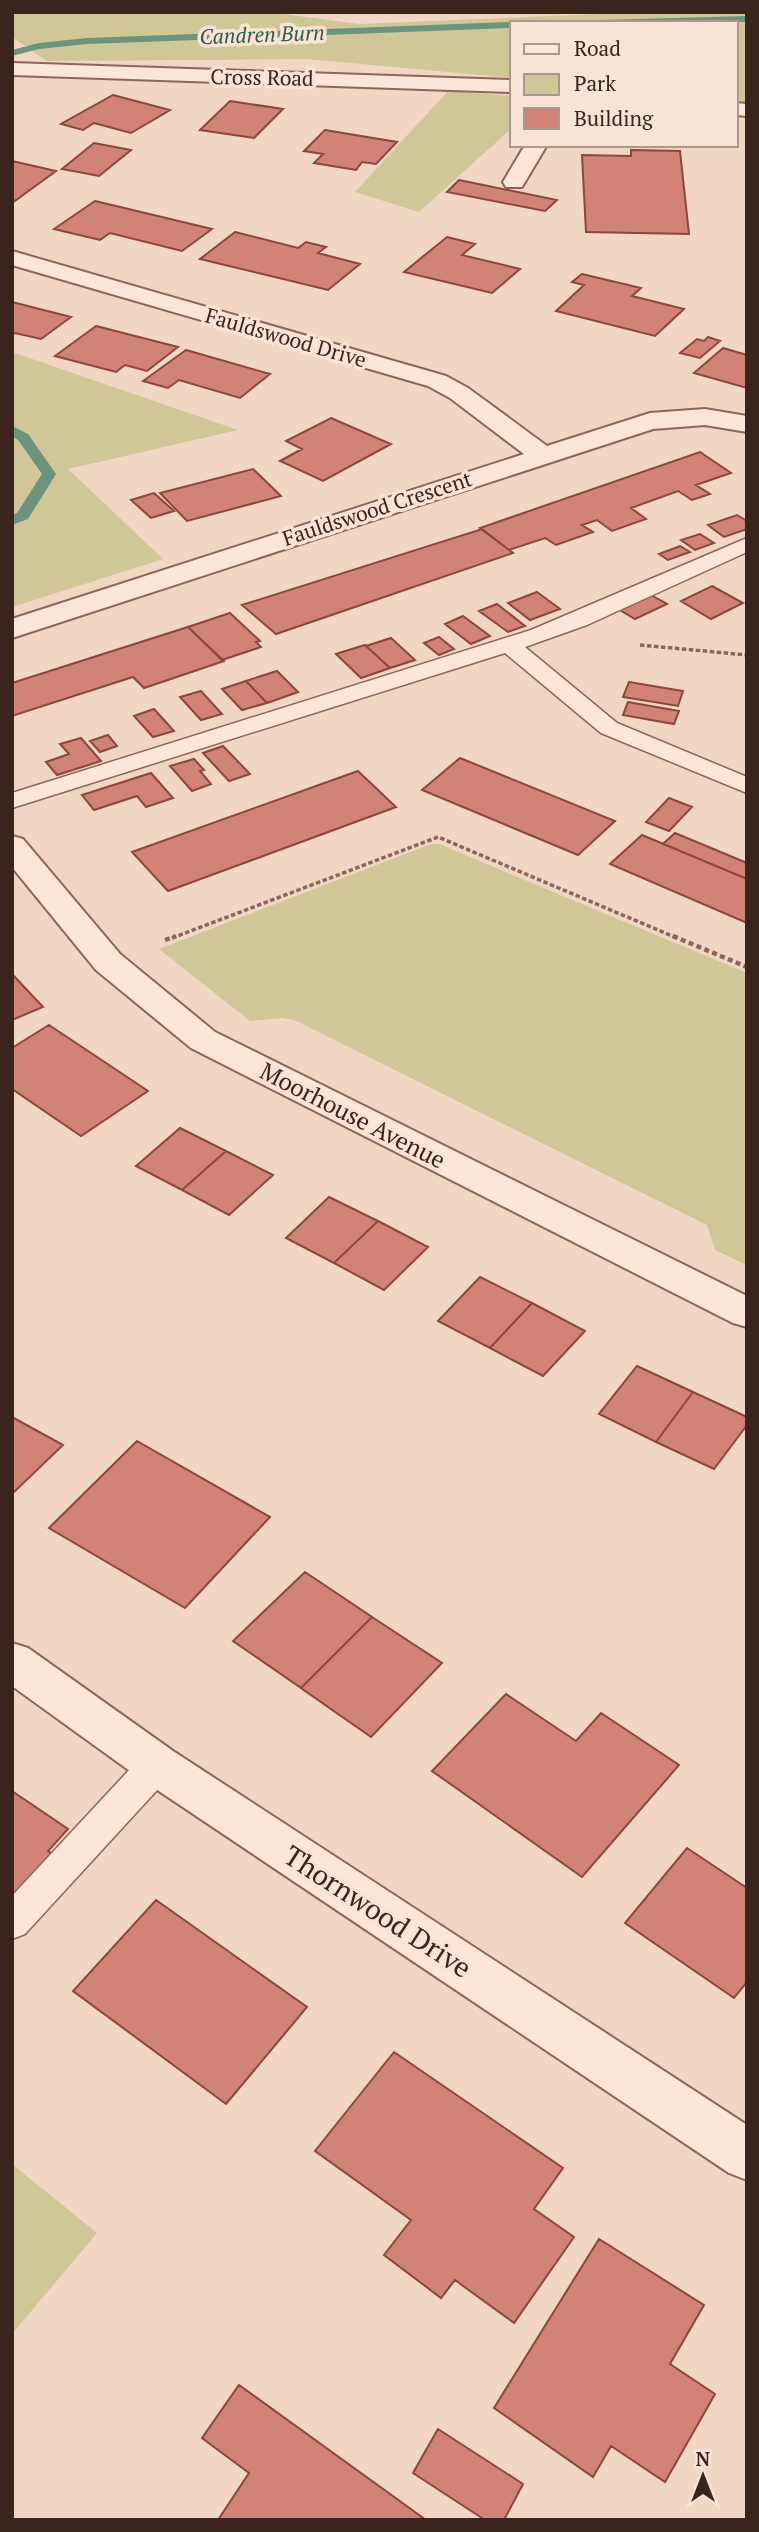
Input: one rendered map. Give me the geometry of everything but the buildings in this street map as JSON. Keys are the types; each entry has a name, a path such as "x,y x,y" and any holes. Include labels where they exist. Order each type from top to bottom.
{"street":[{"name":"Cross Road","path":"12,69 510,86"},
{"path":"514,182 535,147"},
{"name":"Fauldswood Drive","path":"12,258 437,382 459,393 541,454"},
{"name":"Fauldswood Crescent","path":"12,629 541,454 650,421 705,417 747,424"},
{"name":"Moorhouse Avenue","path":"12,846 108,962 203,1040 747,1313"},
{"name":"Thornwood Drive","path":"12,1661 157,1765 747,2155"}],"lane":[{"path":"12,801 579,620 747,544"},
{"path":"507,643 608,728 747,786"},
{"path":"12,1922 157,1765"}],"path":[{"path":"108,962 438,837 747,967"}],"green space":[{"path":"12,12 268,12 359,24 647,12 747,12 747,103 738,102 738,21 510,21 510,78 307,59 47,61 12,37"},
{"path":"448,91 510,96 510,130 419,212 355,192"},
{"path":"12,352 238,430 68,469 163,559 12,607"},
{"path":"431,844 439,844 747,973 747,1265 715,1250 707,1225 294,1020 282,1018 250,1021 159,949"},
{"path":"12,2164 97,2233 12,2334"}],"waterway":[{"name":"Candren Burn","path":"674,21 747,19"},
{"name":"Candren Burn","path":"12,53 39,46 87,41 510,25"},
{"name":"Candren Burn","path":"12,430 23,437 49,474 23,516 12,521"}]}
